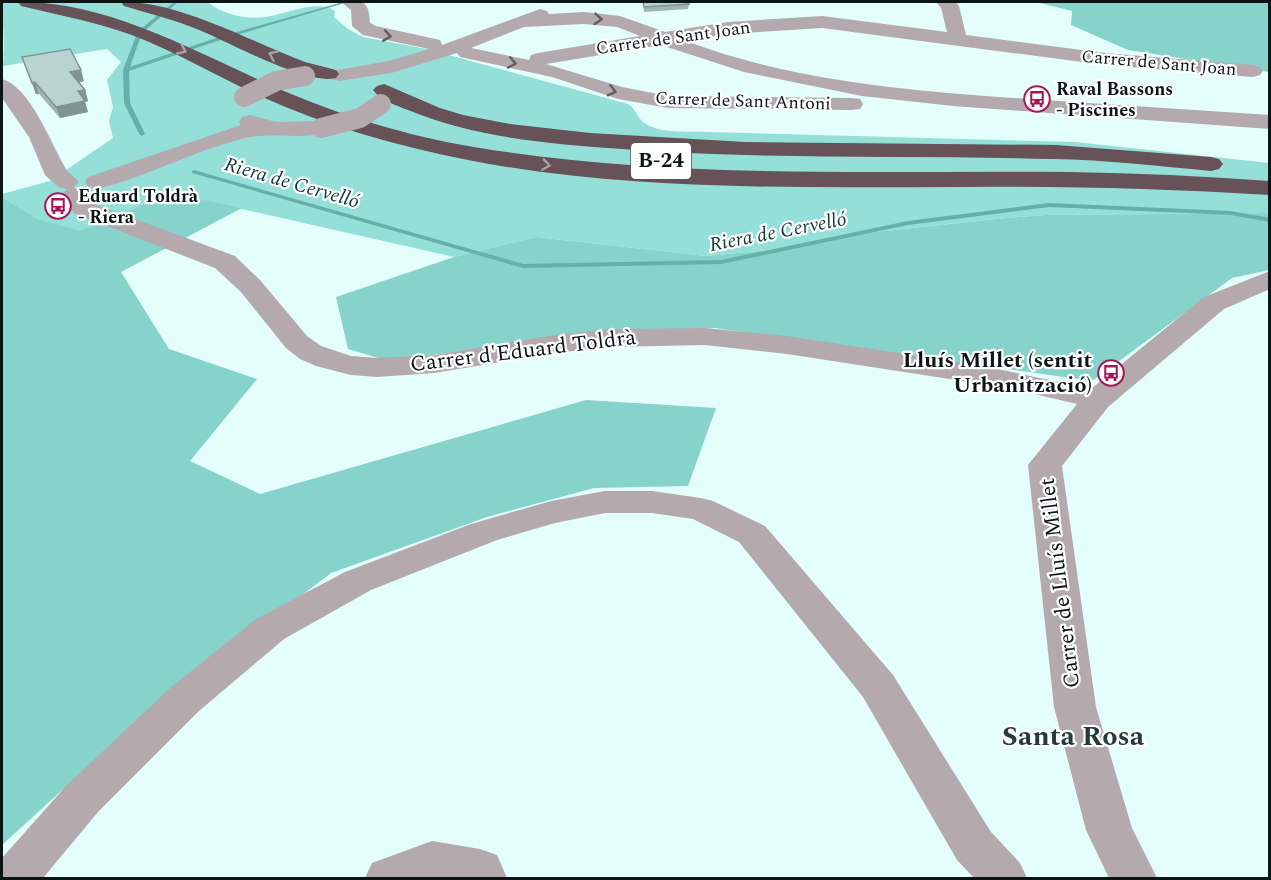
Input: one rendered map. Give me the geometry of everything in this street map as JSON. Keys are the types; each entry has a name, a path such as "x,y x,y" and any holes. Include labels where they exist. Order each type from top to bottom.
{"highway":[{"name":"B-24","path":"78,2 119,11 176,29 344,104 422,127 493,142 616,158 665,161 779,165 1153,166 1269,173"},
{"path":"130,2 199,23 300,67 334,74"},
{"name":"B-24","path":"18,5 75,12 152,36 279,96 326,115 471,154 553,166 717,180 1082,180 1220,183 1269,188"},
{"path":"18,5 123,41 218,87 230,94 242,106"},
{"path":"383,97 448,118 510,130 628,144 759,150 1074,152 1184,160 1269,173"},
{"path":"312,129 467,170 547,183 637,193 785,196 1142,193 1269,199"}],"street":[{"path":"211,140 242,106 276,81 305,76 380,70 419,60 572,2"},
{"path":"609,2 655,34"},
{"path":"945,2 950,6 958,40"},
{"path":"361,4 361,26 370,32 433,44"},
{"path":"518,22 593,18 620,22 720,59 782,75 862,90 953,100 1269,122"},
{"name":"Carrer de Sant Joan","path":"557,72 538,59 655,34 801,22 831,22 1105,59 1253,71"},
{"name":"Carrer de Sant Joan","path":"831,22 881,48"},
{"name":"Carrer de Sant Antoni","path":"467,53 557,72 598,88 668,102 910,105 953,100"},
{"path":"79,186 236,132 312,129 360,118 383,97 395,74 419,60"},
{"path":"334,74 368,80 383,97"},
{"name":"Carrer d'Eduard Toldrà","path":"2,85 24,111 40,137 57,175 79,186 83,208 225,262 240,272 271,315 309,354 346,365 376,367 416,365 598,339 717,336 1024,381 1097,400"},
{"path":"242,106 256,125 269,129"},
{"name":"Carrer de Lluís Millet","path":"1133,879 1109,830 1075,707 1045,465 1097,400 1214,303 1241,289 1269,279"},
{"path":"15,879 82,799 184,700 270,629 358,581 484,532 551,512 604,502 652,502 701,509 752,534 807,597 878,686 974,846 1004,879"},
{"path":"389,879 432,861 480,870 483,879"}],"shaded area":[{"path":"2,2 208,2 231,14 258,18 306,7 322,6 335,11 334,17 348,29 363,37 427,49 628,104 643,122 665,130 1075,142 1270,163 1269,213 1046,215 1006,218 857,234 789,248 705,256 536,237 454,257 171,193 80,232 38,219 2,197 2,194 50,181 113,138 109,121 113,107 107,80 121,62 107,49 3,66"},
{"path":"1036,2 1269,2 1269,72 1128,50 1071,25 1072,11"},
{"path":"171,193 242,208 121,272 169,349 257,379 190,461 260,494 586,400 716,408 688,486 594,488 487,517 331,573 138,721 2,845 2,197 38,219 80,231"},
{"path":"1269,213 1269,270 1232,278 1092,381 715,328 605,331 388,361 348,349 336,297 454,257 536,237 706,256 789,248 857,234 1006,218 1046,215"}],"building":[{"path":"643,2 687,2 689,4 644,7"},
{"path":"70,49 81,70 70,72 85,90 78,91 85,101 56,107 35,82 32,83 22,57"}],"waterway":[{"path":"126,70 140,32 176,2"},
{"path":"126,70 221,38 346,2"},
{"path":"126,70 127,103 142,134"},
{"name":"Riera de Cervelló","path":"194,172 523,266 721,262 908,223 1049,205 1231,213 1270,220"}],"place":[{"name":"Raval Bassons - Piscines","path":"1037,99"},
{"name":"Eduard Toldrà - Riera","path":"58,206"},
{"name":"Lluís Millet (sentit Urbanització)","path":"1111,373"}],"district":[{"name":"Santa Rosa","path":"1073,736"}]}
